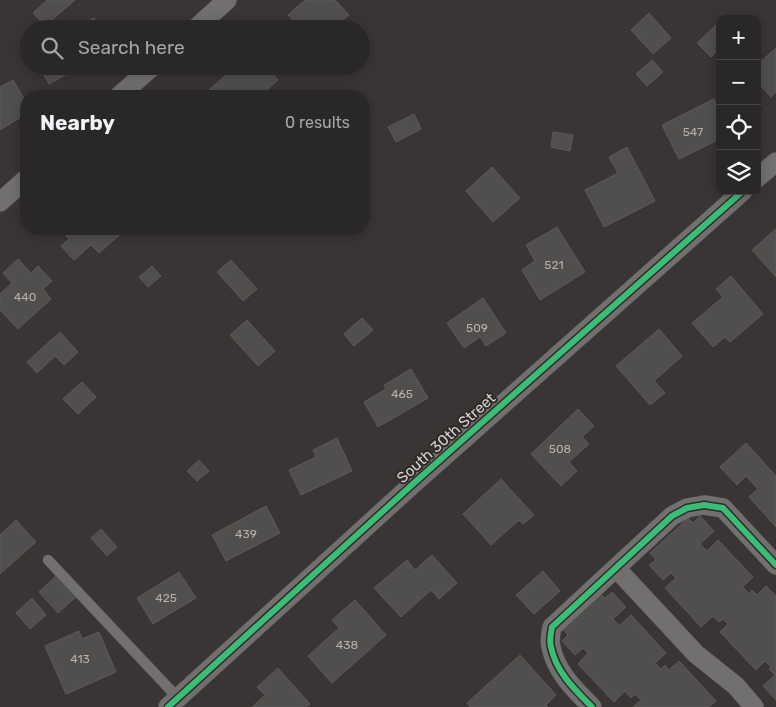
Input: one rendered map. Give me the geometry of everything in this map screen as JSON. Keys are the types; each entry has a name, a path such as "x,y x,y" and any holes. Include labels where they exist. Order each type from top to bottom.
{"street":[{"path":"205,20 227,0"},
{"path":"126,90 143,75"},
{"path":"761,175 776,162"},
{"path":"0,202 20,184"},
{"name":"South 30th Street","path":"173,702 414,483 738,195"},
{"path":"592,707 573,688 560,671 550,646 552,628 672,516 687,508 704,504 723,508 776,565"},
{"path":"616,568 696,654 736,686 754,707"}],"lane":[{"path":"48,560 173,702"}],"building":[{"path":"47,0 75,0 52,20 39,20 33,13"},
{"path":"305,0 335,0 349,15 343,20 293,20 288,15"},
{"path":"649,13 671,38 653,54 631,30"},
{"path":"716,25 716,52 711,57 697,43"},
{"path":"776,48 776,92 771,97 761,86 761,61"},
{"path":"652,60 663,72 647,86 636,74"},
{"path":"44,75 65,75 49,84"},
{"path":"226,75 274,75 278,80 267,90 209,90"},
{"path":"13,80 20,92 20,118 0,130 0,87"},
{"path":"714,99 716,103 716,141 679,159 662,125"},
{"path":"414,114 421,129 396,142 388,127"},
{"path":"553,132 573,135 570,151 551,147"},
{"path":"627,147 655,201 604,227 585,190 618,173 609,157"},
{"path":"492,167 520,198 493,222 466,191"},
{"path":"557,227 585,272 540,300 522,270 535,261 526,245"},
{"path":"776,229 776,277 752,250"},
{"path":"65,235 119,235 99,253 91,245 74,260 61,246 69,239"},
{"path":"18,259 31,273 38,266 52,281 43,289 51,299 18,329 0,310 0,294 12,283 3,273"},
{"path":"231,260 257,289 243,301 217,272"},
{"path":"152,266 161,276 148,287 139,277"},
{"path":"731,276 763,314 730,342 725,337 713,347 692,323 723,297 716,289"},
{"path":"483,298 506,333 486,346 480,337 464,348 447,323"},
{"path":"362,318 373,330 354,346 344,334"},
{"path":"247,320 275,351 258,366 230,335"},
{"path":"659,329 682,356 654,381 665,393 650,405 616,366"},
{"path":"60,332 78,352 64,365 55,356 37,373 27,362"},
{"path":"411,369 428,398 378,427 364,402 386,389 384,385"},
{"path":"82,382 96,397 78,414 63,399"},
{"path":"578,409 594,426 582,437 589,444 569,462 577,471 561,486 531,454"},
{"path":"337,438 352,471 301,495 289,470 316,457 313,450"},
{"path":"746,443 776,476 776,527 749,497 758,489 746,476 737,485 720,467"},
{"path":"199,460 209,471 197,481 187,471"},
{"path":"501,479 534,515 523,524 519,520 491,545 463,514"},
{"path":"266,506 280,533 226,561 212,535"},
{"path":"700,516 714,531 700,544 707,551 718,540 753,577 743,587 749,594 752,590 757,595 766,586 776,596 776,700 763,686 775,675 769,669 771,667 765,661 756,670 720,632 728,624 723,619 719,622 713,616 701,627 665,588 676,578 671,573 663,580 649,565 656,560 650,553 688,518 693,523"},
{"path":"16,520 36,542 0,574 0,535"},
{"path":"101,529 117,547 107,556 91,538"},
{"path":"432,555 457,583 439,599 431,590 401,617 374,588 407,560 415,570"},
{"path":"543,571 560,591 534,614 516,595"},
{"path":"179,572 196,598 153,624 137,598"},
{"path":"57,575 76,597 58,613 39,592"},
{"path":"612,592 626,607 613,619 619,626 631,615 666,653 655,663 661,669 665,665 669,670 679,661 716,701 709,707 633,707 641,700 635,694 631,698 625,691 614,702 578,664 588,653 583,648 575,655 562,641 568,635 563,629 600,593 605,598"},
{"path":"32,598 46,615 30,629 16,613"},
{"path":"355,600 386,635 332,683 308,656 339,628 332,620"},
{"path":"79,631 82,639 99,632 116,672 66,694 45,646"},
{"path":"520,655 556,695 546,705 548,707 470,707 467,703"},
{"path":"278,668 310,704 306,707 252,707 265,695 257,687"}],"cycle path":[{"path":"168,707 414,483 738,195"},
{"path":"592,707 567,680 557,665 550,645 552,627 672,516 687,508 704,505 723,508 776,565"}]}
